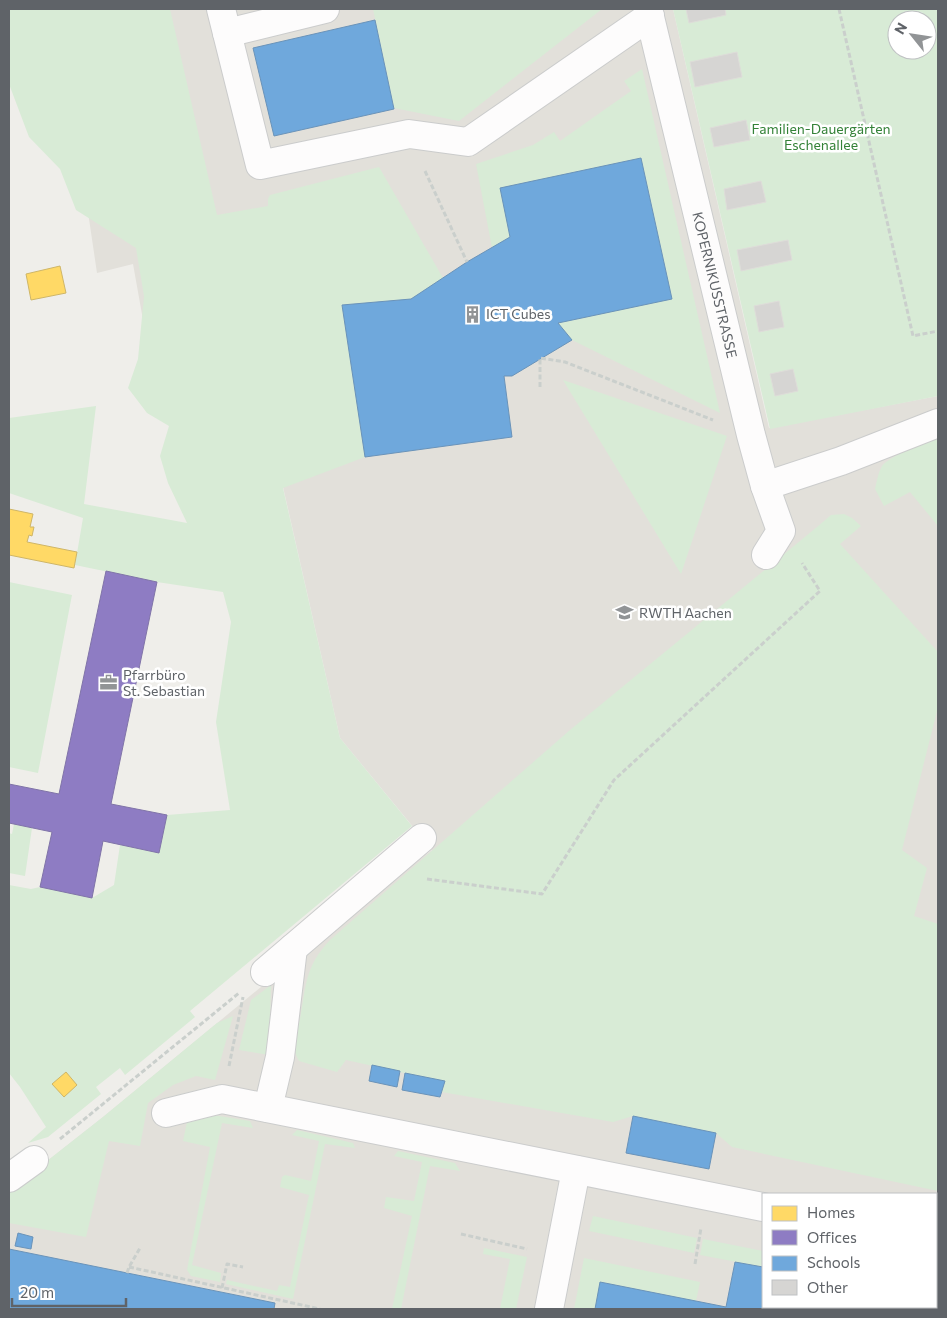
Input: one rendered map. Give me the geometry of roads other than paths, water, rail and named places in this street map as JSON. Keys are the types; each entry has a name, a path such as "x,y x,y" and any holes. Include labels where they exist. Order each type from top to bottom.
{"street":[{"path":"326,9 224,21 260,164 409,134 468,142 649,12"},
{"name":"KOPERNIKUSSTRASSE","path":"649,12 750,435 781,531 766,555"},
{"path":"765,486 841,460 938,423"},
{"path":"265,972 384,873 422,838"},
{"path":"268,1108 280,1057 293,948"},
{"path":"166,1113 222,1099 762,1207"},
{"path":"9,1178 34,1160"},
{"path":"549,1309 576,1170"}],"place":[{"name":"ICT Cubes","path":"472,314"},
{"name":"RWTH Aachen","path":"625,613"},
{"name":"Pfarrbüro St. Sebastian","path":"109,683"}],"park label":[{"name":"Familien-Dauergärten Eschenallee","path":"821,138"}]}
